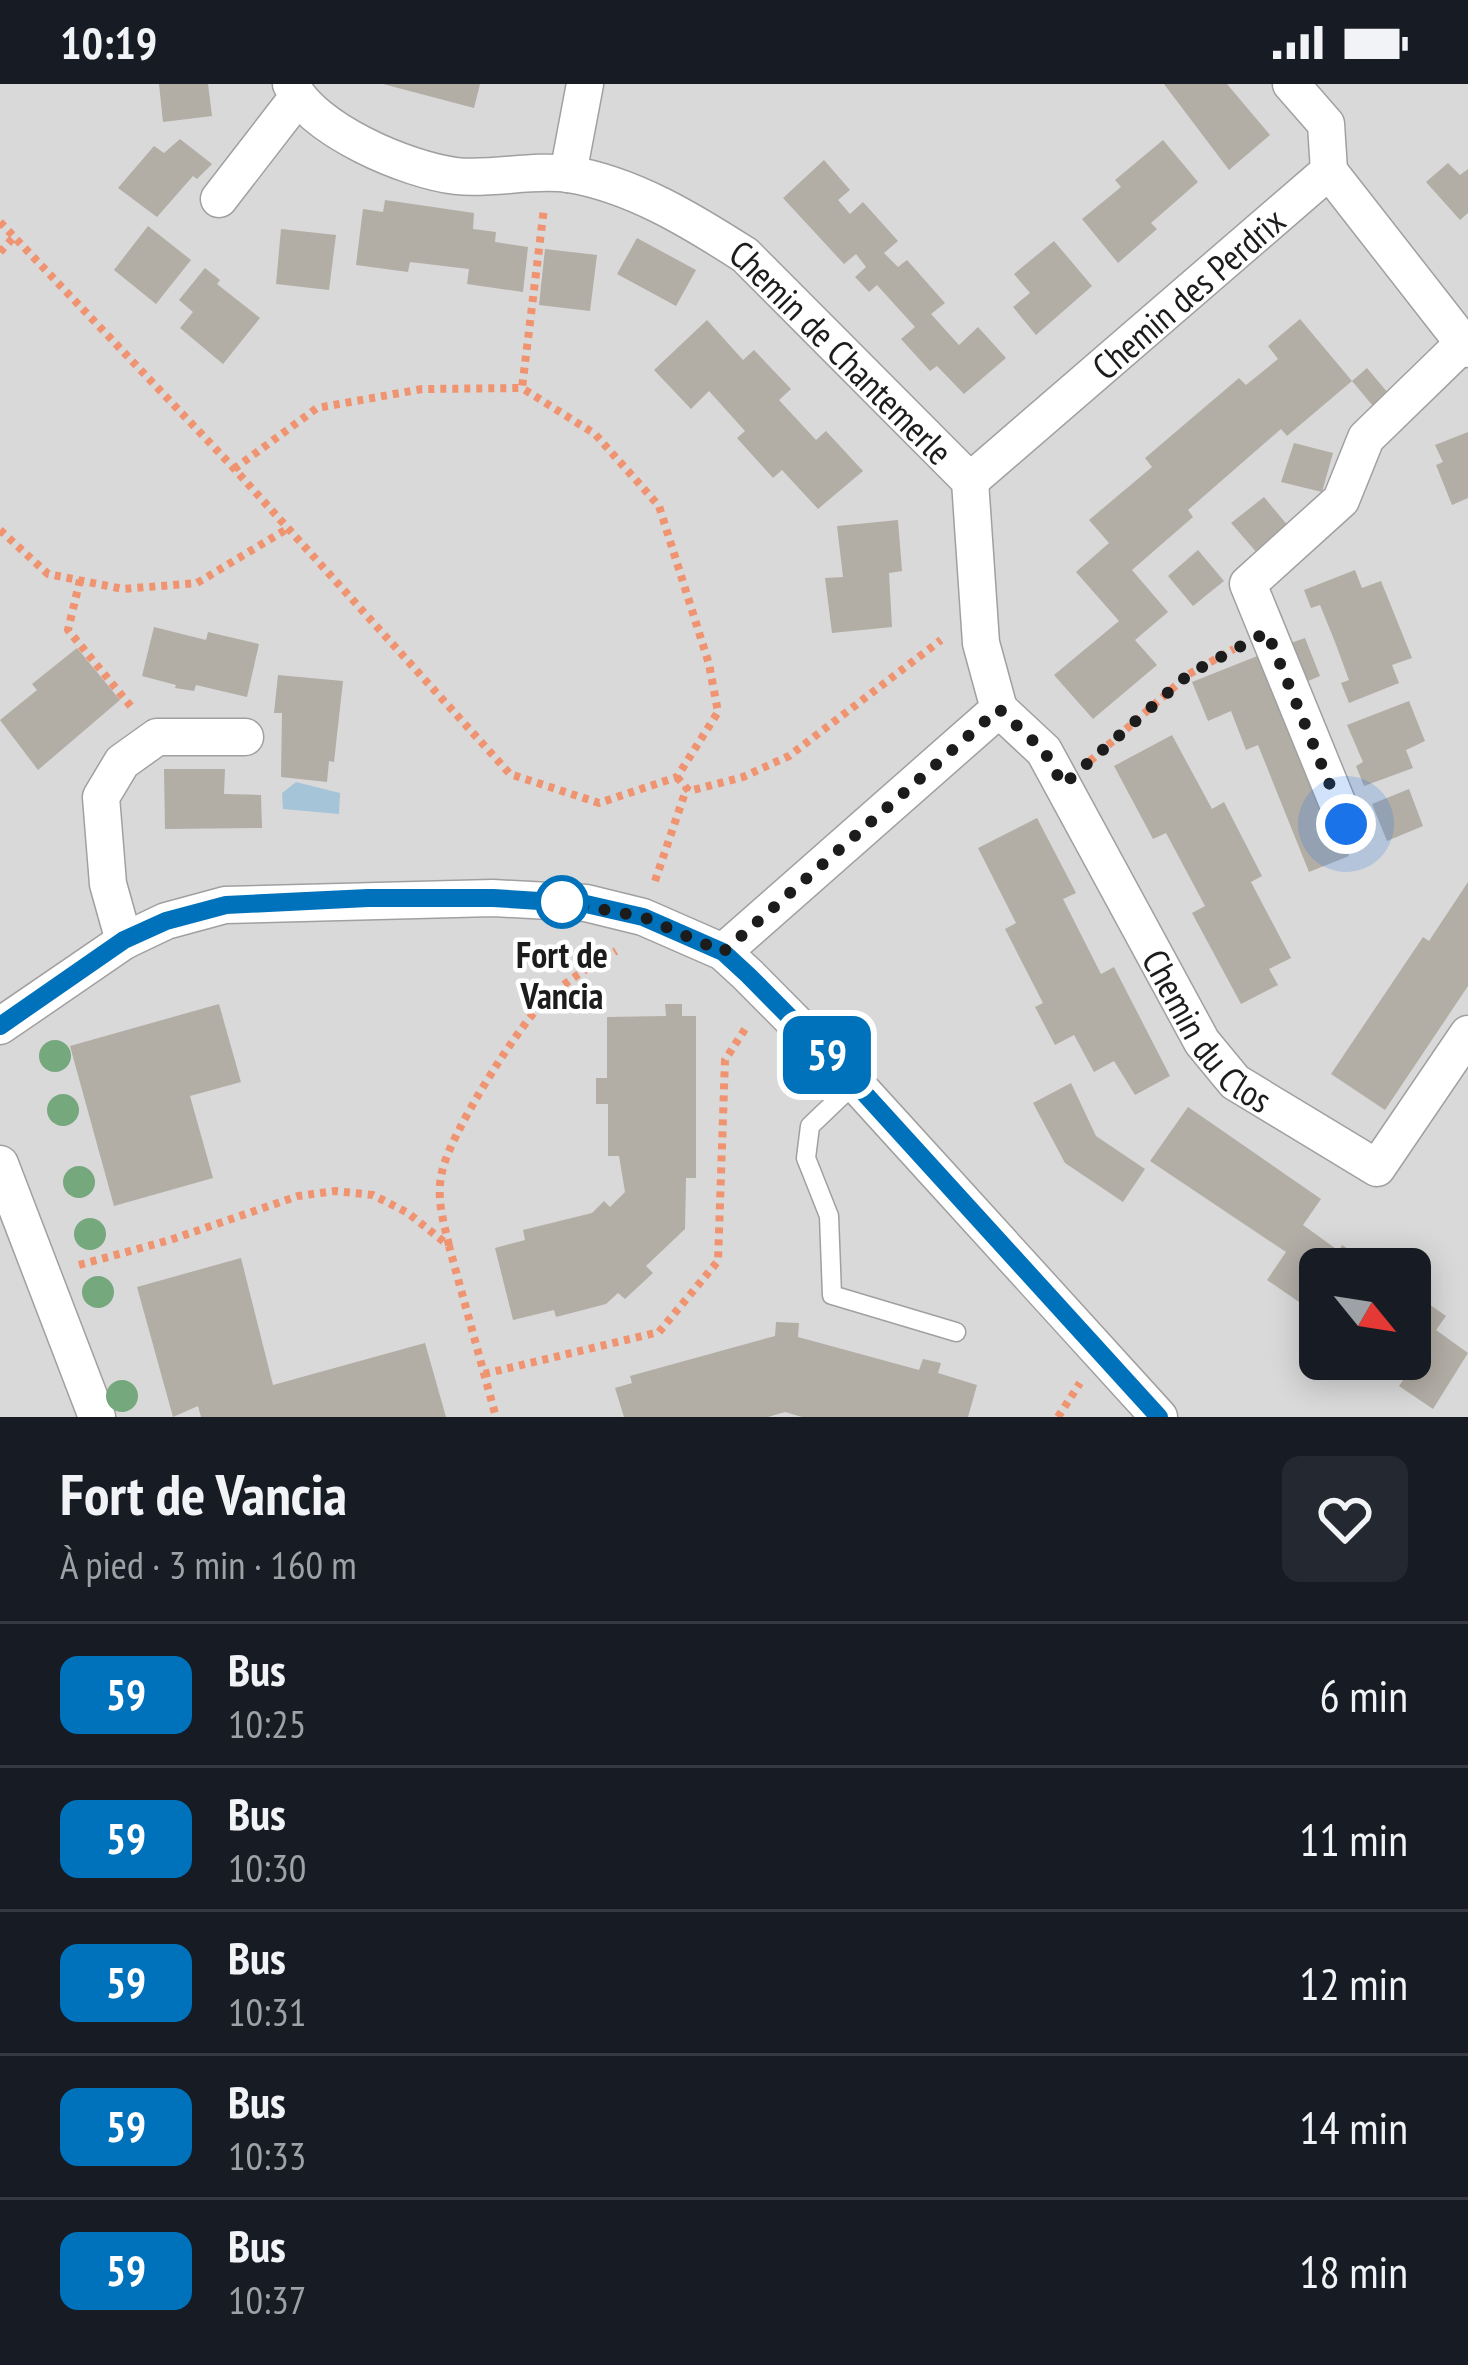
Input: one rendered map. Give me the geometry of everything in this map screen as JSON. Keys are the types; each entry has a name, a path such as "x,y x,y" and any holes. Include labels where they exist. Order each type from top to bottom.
{"street":[{"path":"558,175 584,84"},
{"path":"1291,84 1326,124 1329,171 1467,343 1366,437 1341,500 1248,584 1346,824"},
{"path":"219,199 294,91"},
{"name":"Chemin de Chantemerle","path":"294,91 354,144 454,176 558,175 646,199 745,255 970,481 981,644 999,709"},
{"name":"Chemin des Perdrix","path":"970,481 1329,171"},
{"path":"723,952 999,709"},
{"name":"Chemin du Clos","path":"999,709 1044,751 1202,1042 1234,1082 1377,1168 1464,1039"},
{"path":"124,940 108,884 101,797 122,762 157,737 244,737"},
{"path":"0,1026 124,940 166,921 226,905 368,898 569,902 643,917 723,952 855,1083 1159,1417"},
{"path":"0,1164 97,1417"}],"lane":[{"path":"855,1083 810,1126 806,1158 829,1216 832,1295 956,1332"}],"path":[{"path":"522,388 558,175"},
{"path":"0,222 234,469 511,774 599,803 677,777 718,712 709,664 659,506 596,434 522,388 422,389 317,408 234,469"},
{"path":"0,252 14,237"},
{"path":"0,530 48,574 123,589 197,583 287,529"},
{"path":"80,580 68,630 157,737"},
{"path":"677,777 689,791 742,777 789,756 979,611"},
{"path":"1063,785 1189,674 1267,632"},
{"path":"496,1417 439,1205 441,1174 452,1137 536,1009 562,985 618,950 643,917 687,787"},
{"path":"484,1375 658,1332 718,1261 725,1060 739,1038"},
{"path":"43,1275 170,1240 298,1196 334,1191 373,1195 449,1246"}],"shaded area":[{"path":"0,84 1468,84 1468,1417 0,1417"}],"water":[{"path":"296,782 340,793 339,814 283,809 282,793"}],"building":[{"path":"159,84 208,84 212,116 163,122"},
{"path":"383,84 480,84 474,108"},
{"path":"1164,84 1227,84 1270,135 1229,170"},
{"path":"180,139 212,164 197,179 193,176 157,217 118,188 154,146 164,153"},
{"path":"1163,140 1198,182 1151,223 1157,229 1118,263 1082,219 1121,187 1115,180"},
{"path":"824,160 850,190 838,200 850,214 863,202 898,241 884,253 898,267 907,260 945,303 931,314 959,345 978,327 1006,358 964,394 937,366 930,371 901,339 915,327 877,285 869,292 855,277 866,267 856,254 844,264 783,198"},
{"path":"1448,163 1460,175 1468,169 1468,213 1460,220 1426,182"},
{"path":"385,200 474,213 473,229 496,232 495,242 528,247 523,292 467,284 469,269 410,262 408,272 356,265 363,209 383,212"},
{"path":"148,226 191,260 156,304 114,270"},
{"path":"281,229 336,235 329,290 276,284"},
{"path":"637,238 696,270 676,306 617,274"},
{"path":"1054,241 1092,286 1036,335 1013,307 1030,293 1014,274"},
{"path":"545,249 597,255 590,311 539,305"},
{"path":"205,268 220,280 217,284 260,318 223,364 180,328 193,312 179,300"},
{"path":"1300,319 1352,381 1287,436 1281,429 1188,510 1193,517 1132,570 1168,612 1135,640 1157,665 1093,719 1054,675 1119,621 1076,572 1109,543 1089,520 1152,467 1145,458 1239,378 1246,385 1278,359 1268,346"},
{"path":"707,320 743,360 754,350 791,389 779,400 816,440 826,431 863,471 818,509 782,470 773,478 737,438 745,431 709,391 691,409 654,370"},
{"path":"1367,368 1393,399 1378,412 1352,381"},
{"path":"1468,432 1468,498 1452,505 1436,465 1443,462 1435,445"},
{"path":"1294,443 1333,453 1322,492 1281,482"},
{"path":"1264,497 1289,527 1258,554 1231,523"},
{"path":"898,520 902,571 889,573 892,627 832,633 825,578 843,577 837,526"},
{"path":"1198,550 1224,581 1193,606 1168,576"},
{"path":"1355,570 1362,588 1381,581 1412,658 1392,665 1399,683 1349,703 1341,683 1349,680 1335,642 1320,605 1311,608 1304,590"},
{"path":"154,627 206,640 208,632 259,644 247,697 196,685 194,691 175,688 142,676"},
{"path":"1305,638 1320,676 1301,684 1285,645"},
{"path":"77,648 120,700 38,770 0,720 37,690 32,684"},
{"path":"1265,653 1349,856 1309,872 1258,745 1246,750 1231,711 1208,721 1192,682"},
{"path":"278,675 343,681 334,762 329,761 327,782 281,777 282,713 274,713"},
{"path":"1409,701 1425,741 1406,750 1413,768 1364,786 1356,766 1363,762 1347,725"},
{"path":"1172,735 1212,809 1224,802 1262,876 1251,882 1291,958 1269,969 1278,985 1241,1004 1192,913 1205,906 1166,833 1153,839 1114,766"},
{"path":"164,769 225,769 224,794 261,795 262,828 165,829"},
{"path":"1409,789 1423,826 1387,841 1372,804"},
{"path":"1037,818 1076,893 1063,899 1101,974 1114,967 1170,1076 1135,1095 1114,1061 1094,1072 1074,1035 1055,1045 1035,1007 1043,1003 1005,929 1016,923 978,848"},
{"path":"1468,882 1468,986 1385,1110 1331,1074 1423,937 1429,941"},
{"path":"219,1004 241,1082 190,1096 213,1178 114,1206 70,1046"},
{"path":"665,1004 682,1004 682,1016 696,1016 696,1178 686,1178 685,1229 646,1266 653,1273 625,1299 618,1293 606,1304 556,1317 554,1310 513,1320 495,1248 525,1240 523,1230 592,1213 604,1201 610,1207 625,1192 619,1156 608,1156 608,1104 596,1104 596,1078 607,1078 607,1017 666,1016"},
{"path":"1071,1083 1096,1136 1145,1169 1123,1202 1065,1163 1033,1103"},
{"path":"1188,1107 1321,1199 1303,1225 1335,1248 1299,1248 1299,1302 1267,1280 1286,1252 1150,1161"},
{"path":"241,1258 273,1385 425,1343 446,1417 201,1417 198,1406 173,1417 137,1287"},
{"path":"1431,1306 1446,1316 1436,1330 1468,1353 1433,1409 1399,1386 1403,1380 1431,1380"},
{"path":"776,1322 799,1323 798,1337 919,1370 923,1359 941,1363 938,1373 977,1385 968,1417 802,1417 785,1412 768,1417 624,1417 615,1388 632,1383 630,1376 775,1336"}],"bus line":[{"name":"59","path":"0,1026 124,940 166,921 226,905 493,898 586,904 643,917 723,952 748,975 855,1083 1159,1417"}],"place":[{"name":"Fort de Vancia","path":"562,902"}],"route":[{"path":"562,902 643,917 723,952 999,709 1044,751 1063,785 1189,674 1267,632 1346,824"}]}
